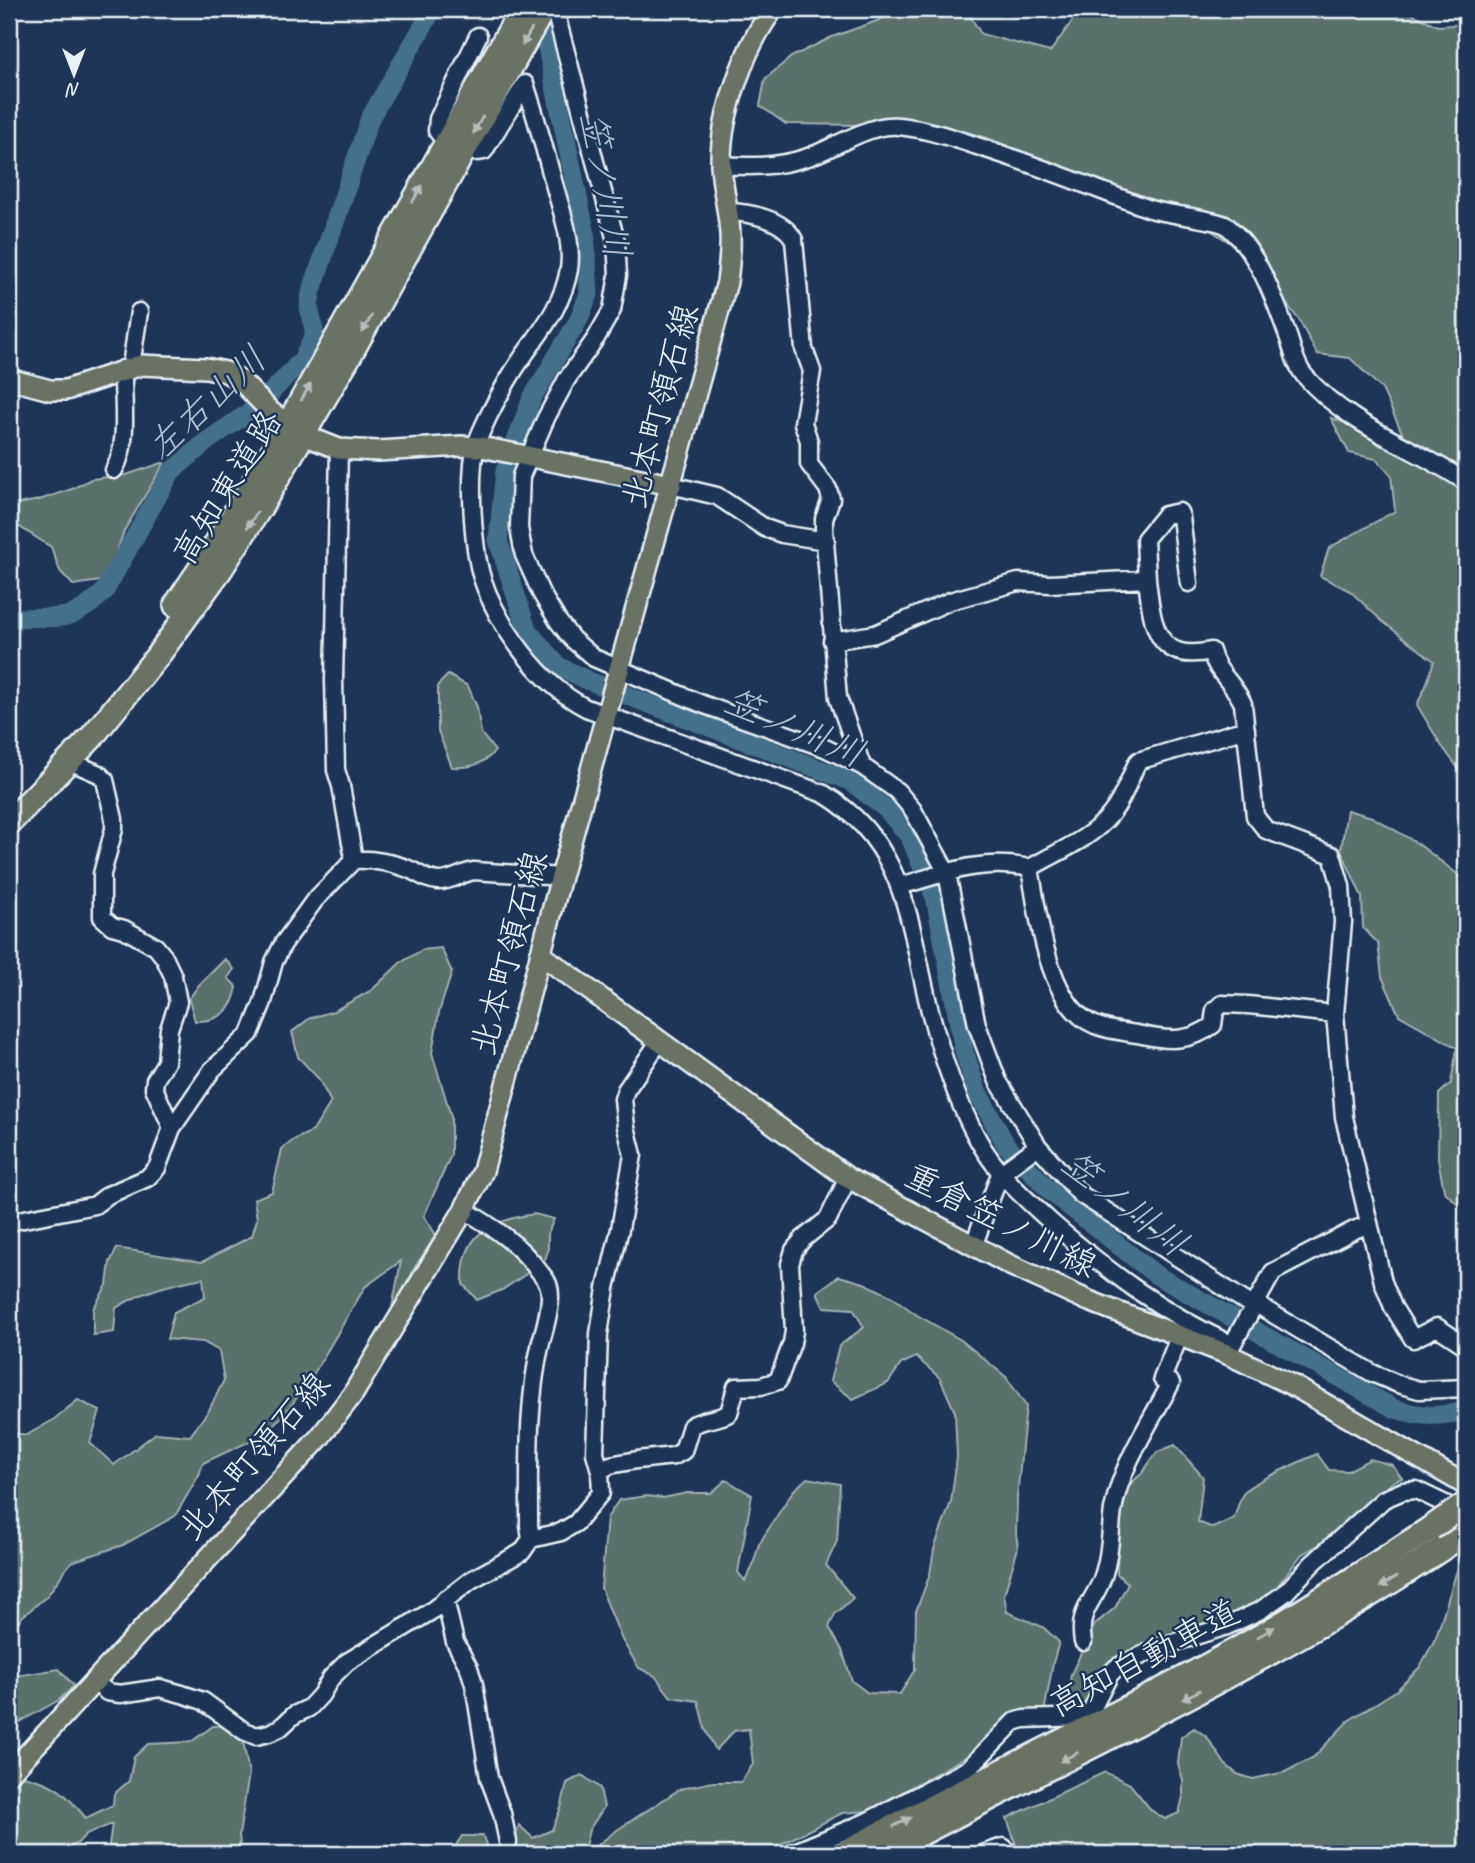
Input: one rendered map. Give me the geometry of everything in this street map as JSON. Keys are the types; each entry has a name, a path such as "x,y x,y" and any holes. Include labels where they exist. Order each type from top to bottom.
{"highway":[{"name":"高知東道路","path":"9,804 76,732 146,648 205,562 287,423 348,358 455,147 504,40 522,9"},
{"name":"高知東道路","path":"455,147 511,66 543,9"},
{"name":"高知東道路","path":"9,823 69,761 156,658 220,570 261,506 287,423"},
{"name":"高知自動車道","path":"842,1854 1025,1770 1109,1738 1285,1643 1439,1537 1466,1504"},
{"name":"高知自動車道","path":"883,1854 1120,1712 1262,1635 1348,1583 1439,1537 1466,1532"}],"main road":[{"name":"北本町領石線","path":"9,1774 320,1437 353,1394 464,1210 486,1160 561,877 727,282 730,259 721,165 724,132 741,72 754,41 773,9"},
{"path":"9,379 50,390 66,390 127,368 153,365 206,368 226,372 241,381 287,423 339,449 378,451 478,447 671,485"},
{"name":"重倉笠ノ川線","path":"540,954 848,1178 1010,1265 1089,1301 1179,1337 1231,1346 1292,1385 1466,1485"}],"street":[{"path":"562,9 557,18 616,241 618,275 612,310 567,379 527,456 521,476 519,528 524,555 541,593 558,621 572,639 594,658 619,673 825,748 862,766 897,791 913,810 942,874 977,1025 998,1081 1037,1147 1080,1194 1254,1307 1372,1373 1419,1390 1466,1388"},
{"path":"478,36 438,119 437,131 455,147 473,153 484,151 525,84 564,221 570,266 561,300 511,374 478,447 472,491 475,537 482,578 500,618 545,678 573,701 824,794 845,807 871,832 902,885 931,1013 945,1062 971,1127 1002,1173 1093,1260 1186,1324 1231,1346 1273,1272 1367,1225"},
{"path":"721,165 759,167 783,164 807,158 876,128 898,126 956,139 1007,155 1155,211 1228,226 1255,260 1278,309 1294,358 1303,374 1334,404 1365,427 1421,454 1466,482"},
{"path":"727,212 746,212 778,224 791,232 794,240 804,349 812,371 803,423 809,440 809,464 828,489 831,499 824,519 838,698 862,766"},
{"path":"114,470 119,462 124,436 127,368 139,312"},
{"path":"339,449 334,680 336,769 354,860"},
{"path":"671,485 717,496 765,527 782,534 826,541"},
{"path":"1189,583 1181,517 1179,512 1175,512 1159,520 1145,539 1151,611 1160,639 1169,648 1199,654 1211,651 1214,664 1239,694 1243,704 1255,816 1266,830 1332,855 1341,886 1343,922 1335,1014 1344,1117 1382,1282 1393,1307 1413,1339 1437,1327 1466,1346"},
{"path":"832,640 875,634 950,601 1018,582 1049,584 1147,579"},
{"path":"902,885 970,865 1005,863 1030,868 1093,832 1111,814 1126,790 1138,761 1246,729"},
{"path":"69,761 99,774 105,780 114,819 114,829 102,874 102,917 112,926 124,929 156,947 173,976 177,990 178,1002 169,1029 166,1062 155,1080 154,1088 172,1128"},
{"path":"9,1223 95,1205 108,1195 147,1178 157,1168 172,1128 212,1070 250,1034 263,1002 274,962 283,944 314,901 354,860 376,861 401,867 427,880 441,882 464,872 474,871 561,877"},
{"path":"1030,868 1042,936 1058,986 1070,1007 1094,1025 1162,1039 1180,1040 1213,1025 1215,1010 1222,1004 1335,1014"},
{"path":"94,1682 107,1692 120,1694 160,1688 182,1694 204,1701 244,1731 256,1736 269,1733 309,1708 331,1678 347,1662 430,1612 471,1580 522,1552 531,1539 562,1532 576,1522 601,1493 600,1471 595,1453 599,1334 633,1155 623,1099 626,1090 659,1042"},
{"path":"974,1244 1002,1173 1037,1147"},
{"path":"600,1471 610,1465 674,1456 683,1451 691,1426 702,1419 729,1413 736,1387 761,1386 778,1381 794,1331 790,1264 794,1250 828,1219 848,1178"},
{"path":"464,1210 508,1239 532,1262 548,1284 548,1312 530,1418 531,1539"},
{"path":"1083,1642 1080,1627 1085,1607 1099,1590 1110,1556 1113,1509 1125,1470 1171,1383 1162,1379 1179,1337"},
{"path":"790,1854 866,1822 968,1769 1014,1723 1024,1720 1084,1717 1090,1713 1110,1674 1117,1667 1157,1648 1227,1626 1261,1610 1285,1593 1312,1564 1384,1499 1403,1491 1416,1490 1466,1514"},
{"path":"445,1599 455,1642 474,1684 489,1778 502,1813 508,1842"},
{"path":"983,1854 1003,1847 1011,1854"}],"green space":[{"path":"899,9 966,9 981,34 1050,52 1073,20 1067,9 1407,9 1438,26 1466,24 1466,779 1417,705 1434,661 1382,621 1350,591 1320,576 1329,548 1395,511 1391,475 1376,459 1349,453 1331,418 1357,427 1381,446 1404,437 1382,389 1350,358 1317,354 1299,320 1266,277 1238,248 1201,224 988,138 946,126 898,117 863,125 786,124 760,106 765,79 791,57"},
{"path":"165,462 124,531 107,580 73,585 60,571 51,547 18,526 9,532 9,502 18,504 39,500 72,489 91,479 126,475"},
{"path":"448,675 468,686 477,707 481,733 495,751 476,765 452,767 438,731 438,685"},
{"path":"1347,810 1372,817 1417,843 1460,876 1466,871 1466,1212 1444,1191 1438,1159 1439,1094 1451,1083 1457,1048 1399,1015 1382,977 1378,943 1363,928 1362,897 1341,850"},
{"path":"441,948 452,972 439,1012 432,1053 451,1116 451,1155 424,1216 436,1235 415,1267 390,1319 401,1261 365,1287 310,1380 284,1415 257,1438 203,1463 175,1516 123,1545 71,1562 47,1596 23,1616 9,1634 9,1432 27,1435 53,1420 78,1400 100,1411 90,1443 114,1465 156,1433 190,1436 209,1410 224,1380 219,1351 203,1342 167,1339 174,1312 205,1297 203,1278 158,1288 127,1302 116,1308 114,1332 93,1335 93,1309 107,1285 110,1262 117,1248 202,1262 252,1236 257,1219 254,1199 272,1192 282,1149 295,1139 313,1131 331,1102 318,1078 298,1057 292,1032 310,1018 334,1011 372,990 400,963 422,950"},
{"path":"225,959 234,969 228,978 237,987 232,1002 218,1017 195,1021 189,999"},
{"path":"534,1214 554,1219 548,1233 548,1251 544,1262 502,1290 477,1300 463,1284 467,1253 473,1242 491,1226"},
{"path":"839,1276 864,1283 891,1296 917,1315 961,1340 1006,1377 1026,1406 1017,1498 1018,1548 1004,1595 1007,1612 1043,1627 1059,1642 1044,1713 868,1811 842,1813 766,1852 767,1854 586,1854 617,1830 680,1789 713,1782 741,1782 753,1764 749,1729 734,1731 716,1750 705,1729 698,1701 671,1697 655,1676 639,1668 622,1640 601,1588 607,1518 619,1500 711,1493 726,1480 752,1495 738,1572 745,1581 759,1544 793,1491 807,1478 840,1484 837,1541 826,1565 853,1598 835,1614 829,1627 842,1650 852,1681 868,1693 900,1694 915,1669 916,1611 951,1502 957,1457 955,1412 940,1378 916,1357 901,1364 888,1383 853,1399 830,1381 839,1346 864,1327 853,1309 824,1307 817,1292"},
{"path":"1175,1445 1203,1477 1198,1522 1213,1528 1234,1518 1242,1495 1248,1488 1317,1454 1329,1470 1348,1471 1370,1459 1392,1465 1402,1478 1394,1481 1326,1541 1302,1554 1275,1589 1254,1608 1139,1654 1083,1711 1071,1710 1068,1697 1071,1674 1095,1624 1115,1608 1128,1583 1117,1574 1118,1496 1142,1473 1157,1452"},
{"path":"1466,1546 1466,1854 1019,1854 1007,1818 1105,1772 1130,1784 1151,1810 1165,1819 1179,1813 1183,1797 1183,1780 1178,1764 1181,1737 1194,1728 1207,1737 1225,1764 1237,1774 1253,1779 1285,1772 1314,1757 1348,1721 1397,1690 1420,1667 1436,1637 1461,1551"},
{"path":"59,1669 74,1686 59,1700 9,1728 9,1677"},
{"path":"226,1725 243,1741 249,1774 239,1835 241,1854 117,1854 109,1845 112,1824 86,1834 78,1843 56,1854 9,1850 9,1791 22,1776 51,1785 86,1818 113,1805 114,1794 129,1781 134,1757 148,1744 191,1742 213,1726"},
{"path":"582,1775 600,1788 604,1807 589,1830 583,1854 511,1854 519,1825 533,1838 552,1830 567,1783"},
{"path":"462,1836 483,1836 489,1854 450,1854"}],"waterway":[{"name":"左右山川","path":"9,619 59,617 91,604 104,592 171,472 207,441 257,407 302,360 315,335 309,307 311,293 370,118 433,9"},
{"name":"笠ノ川川","path":"539,9 585,231 589,294 578,321 532,398 505,471 498,540 527,630 558,666 589,681 850,781 887,810 910,837 935,897 964,1051 977,1091 1006,1145 1050,1191 1156,1275 1395,1409 1430,1415 1466,1411"}]}
